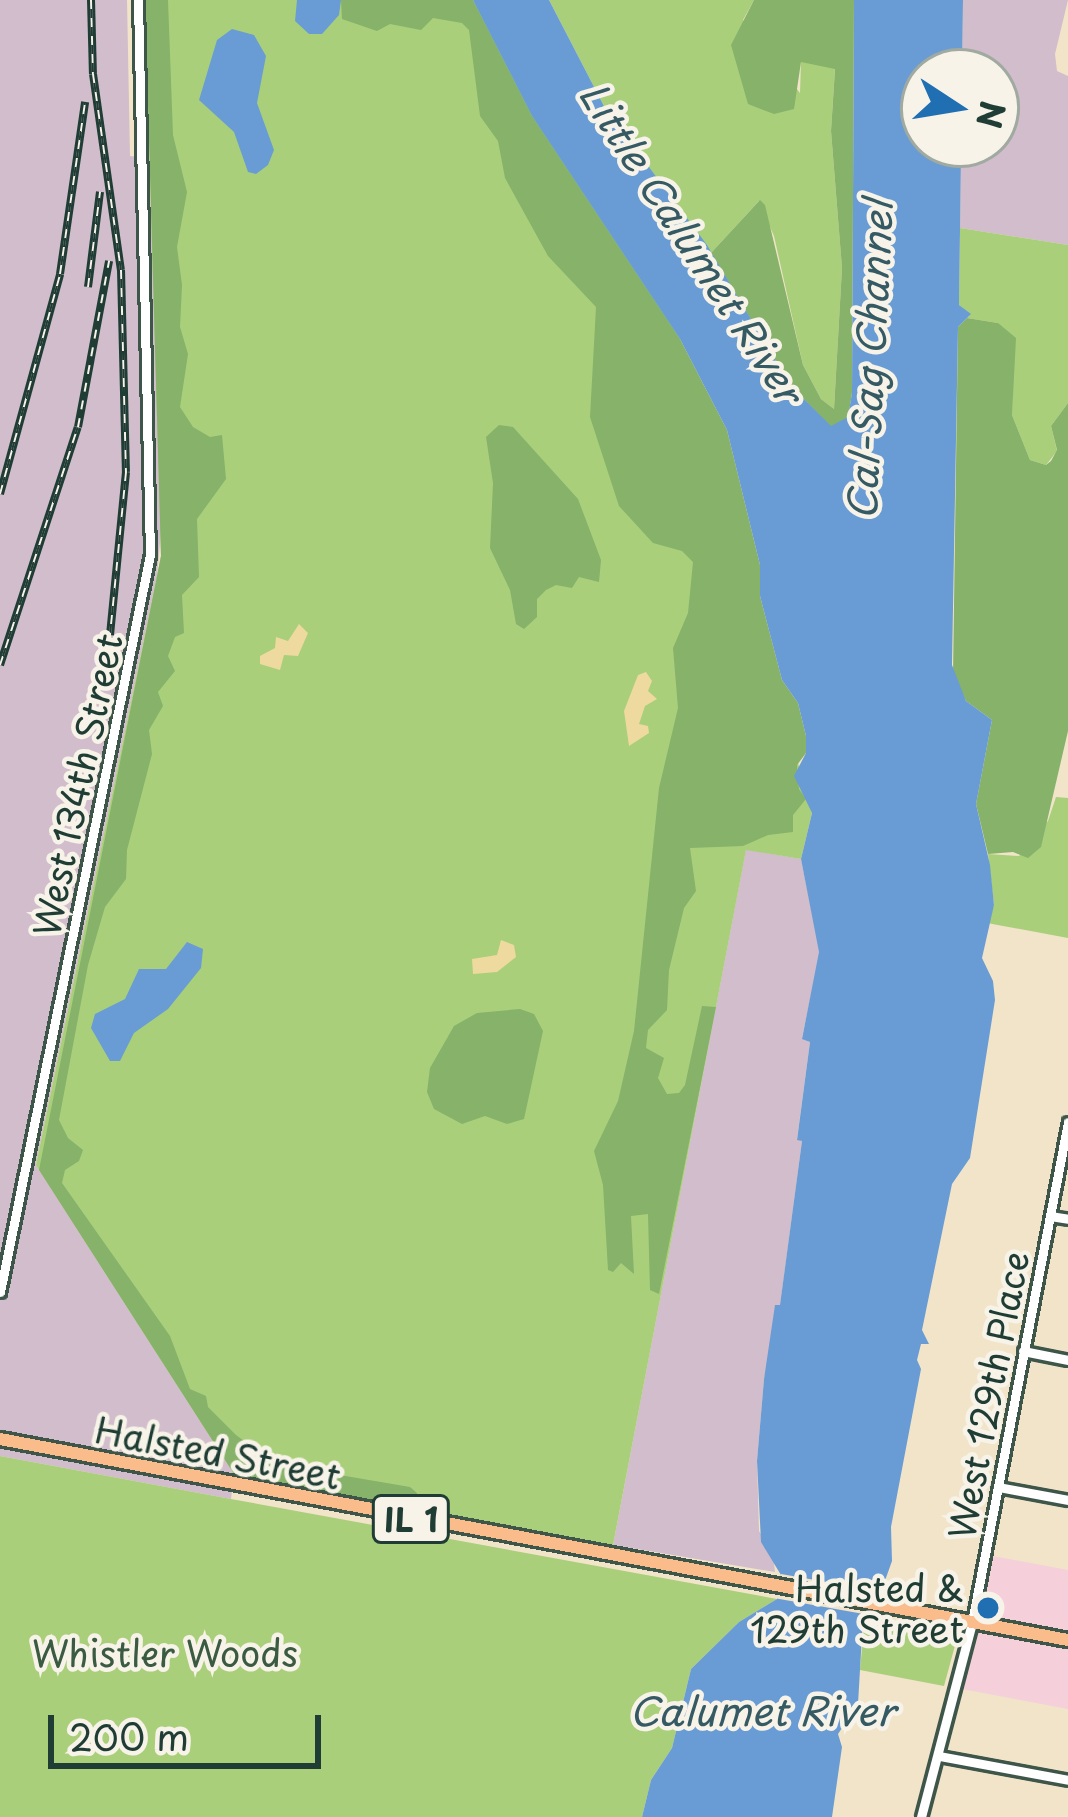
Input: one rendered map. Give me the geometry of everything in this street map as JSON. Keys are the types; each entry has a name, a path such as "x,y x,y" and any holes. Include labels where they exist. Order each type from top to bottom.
{"main road":[{"name":"Halsted Street","path":"0,1439 972,1622"},
{"name":"IL 1","path":"972,1622 1068,1640"}],"street":[{"name":"West 134th Street","path":"0,1292 148,570 152,451 138,0"},
{"name":"West 129th Place","path":"921,1817 972,1622 1068,1122"},
{"path":"1050,1216 1068,1219"},
{"path":"1023,1351 1068,1360"},
{"path":"998,1487 1068,1500"},
{"path":"939,1756 1068,1780"}],"shaded area":[{"path":"0,0 127,0 130,156 149,158 162,520 157,576 36,1165 234,1474 231,1499 0,1456"},
{"path":"963,0 1068,0 1055,54 1057,71 1068,76 1068,245 960,228 961,168 1020,168 1020,48 962,48"},
{"path":"746,849 801,859 820,952 802,1038 810,1042 797,1139 802,1141 780,1306 764,1379 757,1461 759,1531 773,1554 775,1572 613,1545"},
{"path":"987,1555 1068,1570 1068,1709 957,1688"}],"green space":[{"path":"145,0 473,0 680,339 812,813 801,859 746,850 613,1545 234,1474 36,1165 161,556"},
{"path":"145,0 168,0 173,135 187,192 177,247 180,327 188,354 180,407 193,427 210,437 222,435 226,479 197,519 199,577 182,595 184,633 175,637 168,656 175,671 158,692 163,706 149,730 152,754 127,850 126,879 105,907 88,965 59,1120 68,1138 83,1150 79,1161 65,1170 62,1183 170,1336 190,1389 206,1396 208,1407 236,1435 275,1464 410,1487 417,1493 413,1508 234,1474 39,1170 161,556"},
{"path":"341,0 473,0 532,116 680,339 727,430 760,565 760,596 782,680 798,703 806,736 806,753 797,765 799,789 806,799 793,815 793,832 768,835 743,846 690,848 696,891 684,908 669,970 667,1010 648,1030 646,1048 664,1058 658,1078 667,1094 679,1093 685,1085 702,1006 716,1007 659,1294 650,1290 648,1214 631,1216 634,1274 621,1263 613,1272 608,1270 603,1185 594,1151 618,1101 634,1031 659,788 678,708 673,648 688,613 693,562 682,551 653,543 619,506 590,417 596,307 548,256 505,178 498,141 480,116 469,30 462,23 433,18 421,30 390,24 377,31 342,19"},
{"path":"549,0 754,0 743,20 800,93 801,61 835,68 831,131 842,268 834,409 821,399 803,365 774,236 759,201 711,253 605,108"},
{"path":"754,0 854,0 852,393 848,418 831,427 790,385 711,253 760,200 765,205 803,365 821,399 834,409 842,268 831,131 835,69 801,62 794,109 774,114 748,104 731,45"},
{"path":"960,228 1068,245 1068,403 1051,426 1057,451 1046,465 1030,460 1012,415 1013,352 998,323 967,318 970,315 959,305"},
{"path":"967,318 998,323 1016,338 1012,415 1030,460 1046,465 1051,461 1057,450 1051,426 1068,403 1068,731 1041,847 1028,858 1013,852 988,854 976,804 992,720 966,701 953,674 958,327"},
{"path":"499,425 513,427 578,499 601,560 599,582 579,577 572,588 556,585 546,590 537,599 537,617 524,629 516,624 510,590 490,548 493,483 486,437"},
{"path":"1056,797 1068,798 1068,938 987,923 994,905 988,854 1019,856 1048,821"},
{"path":"520,1009 534,1014 543,1031 524,1119 507,1124 485,1116 462,1124 434,1109 427,1092 430,1068 454,1026 477,1013"},
{"name":"Whistler Woods","path":"0,1456 777,1599 739,1622 691,1669 672,1748 651,1780 642,1817 0,1817"},
{"path":"865,1616 957,1638 944,1686 860,1670"}],"sand":[{"path":"299,624 308,633 298,656 284,655 280,670 260,664 260,656 275,648 276,637 288,641"},
{"path":"646,672 652,681 648,691 657,699 645,706 639,724 648,726 649,733 629,746 624,711 638,675"},
{"path":"501,940 514,945 516,957 497,972 473,974 472,959 497,955"}],"water":[{"path":"297,0 341,0 339,15 322,34 309,34 295,21"},
{"path":"473,0 549,0 605,108 707,245 790,385 831,426 848,417 852,393 854,0 963,0 962,48 900,48 900,168 961,168 959,305 971,314 958,327 952,665 966,701 992,720 976,804 994,905 982,958 993,981 995,1000 970,1158 952,1184 922,1330 929,1344 921,1344 917,1360 921,1369 891,1527 892,1561 872,1617 863,1618 858,1704 838,1734 842,1747 832,1817 642,1817 651,1780 672,1748 691,1669 739,1622 777,1599 781,1575 761,1542 757,1461 764,1379 775,1305 780,1305 802,1141 797,1140 810,1042 802,1039 819,952 801,859 812,813 794,776 806,753 806,736 798,703 782,680 760,596 760,565 727,430 680,339 532,116"},
{"path":"232,29 254,35 266,56 257,103 274,150 268,165 256,174 248,172 234,132 199,100 217,40"},
{"path":"187,942 203,949 201,968 168,1009 134,1033 120,1061 110,1061 91,1028 95,1014 125,999 139,969 166,969"}],"pier":[{"path":"781,1574 877,1591 872,1615 777,1599"}],"railway":[{"path":"91,0 93,74 121,270 126,472 110,635"},
{"path":"0,494 60,274 85,102"},
{"path":"88,287 100,192"},
{"path":"0,665 78,427 109,261"}],"place":[{"name":"Halsted & 129th Street","path":"988,1608"}],"water label":[{"name":"Little Calumet River","path":"692,242"},
{"name":"Cal-Sag Channel","path":"869,360"},
{"name":"Calumet River","path":"762,1710"}]}
